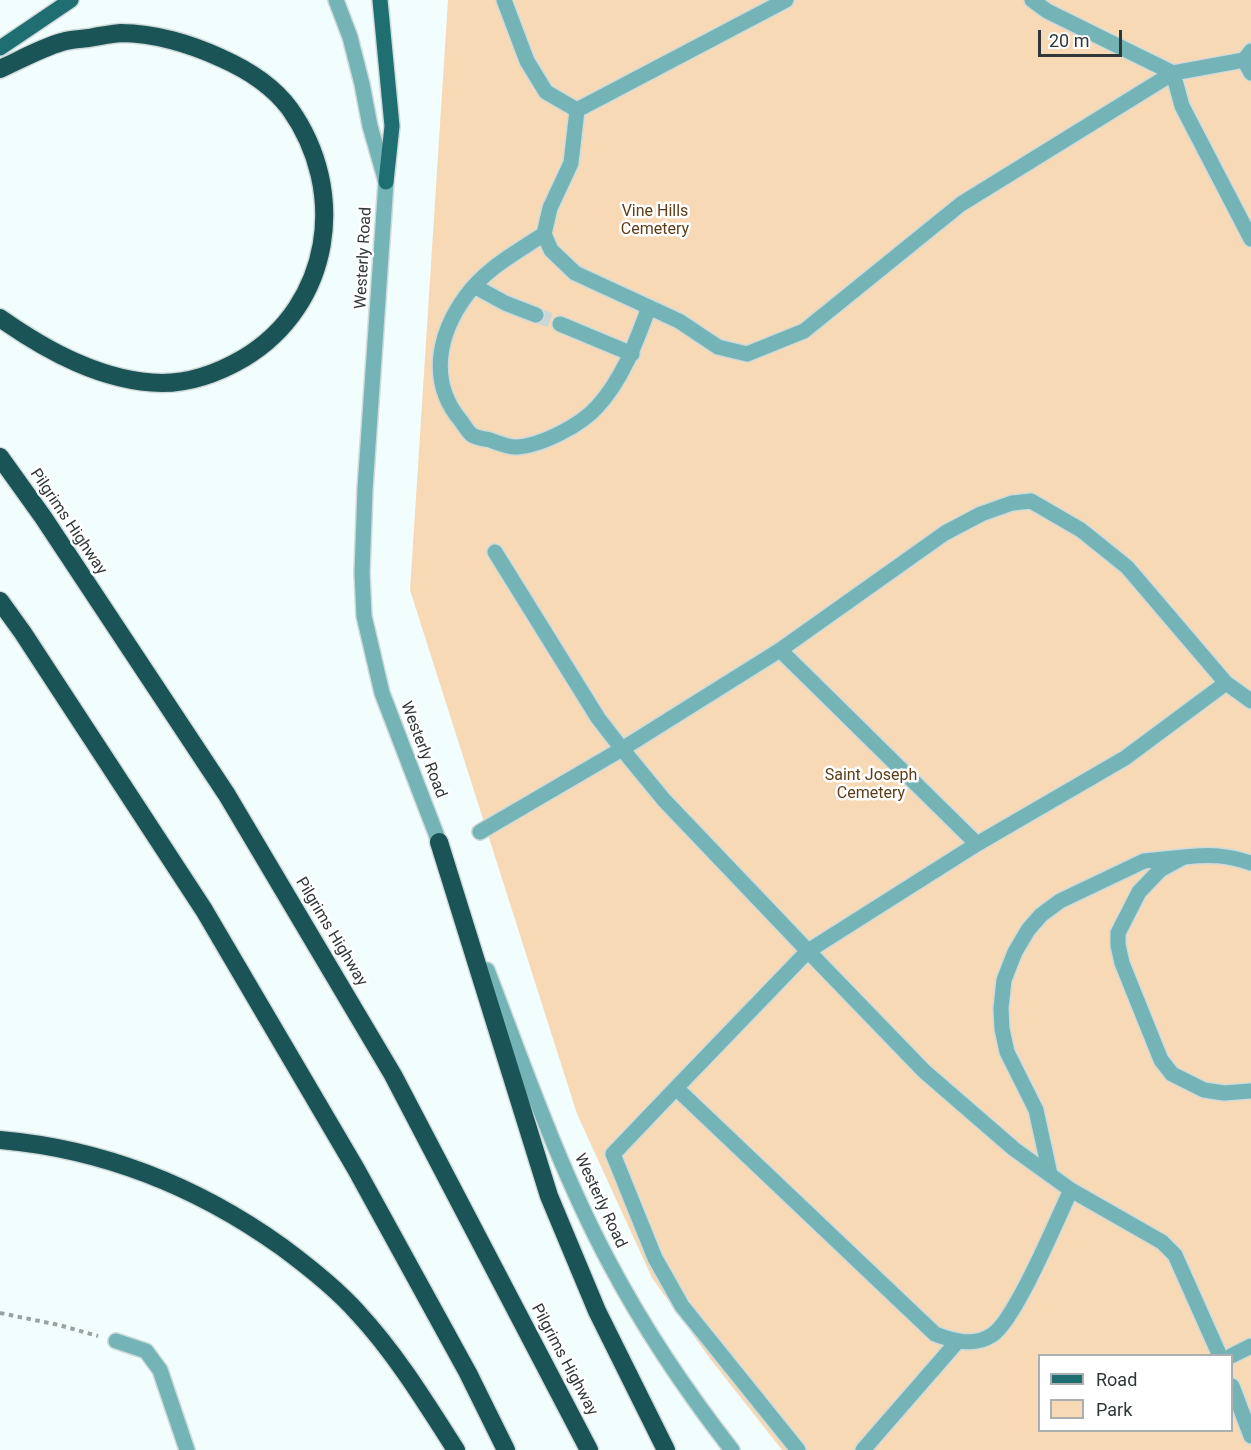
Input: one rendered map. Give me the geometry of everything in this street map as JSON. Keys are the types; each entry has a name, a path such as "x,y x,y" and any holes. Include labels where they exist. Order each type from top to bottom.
{"highway":[{"path":"0,69 63,42 121,33 164,39 203,50 240,66 268,87 289,108 308,142 321,175 325,205 324,240 316,268 306,293 293,314 258,350 214,373 163,383 102,372 74,362 0,318"},
{"name":"Pilgrims Highway","path":"0,458 43,517 227,795 393,1075 589,1450"},
{"path":"0,601 204,910 356,1169 468,1373 506,1450"},
{"path":"439,842 549,1196 597,1311 666,1450"},
{"path":"0,1140 25,1142 85,1154 139,1170 203,1197 254,1227 309,1267 358,1312 404,1370 456,1450"}],"main road":[{"path":"0,48 71,0"},
{"path":"380,0 392,126 386,182"}],"street":[{"name":"Westerly Road","path":"336,0 350,37 370,126 386,182 365,489 362,573 364,616 382,693 543,1113 590,1224 624,1290 651,1335 676,1374 732,1450"},
{"path":"504,0 527,61 546,92 577,110"},
{"path":"577,110 786,0"},
{"path":"1032,0 1047,11 1173,72 1182,106 1251,239"},
{"path":"577,110 571,163 550,208 544,234 552,250 575,273 679,321 718,347 747,354 804,330 961,204 1173,72 1249,61"},
{"path":"544,234 487,272 466,296 444,333 440,365 442,390 455,415 472,435 516,447 543,441 567,431 596,408 616,380 632,354 649,307"},
{"path":"474,286 505,303 536,315"},
{"path":"560,324 632,354"},
{"path":"480,832 622,749 780,650 945,533 981,514 1012,503 1031,501 1081,530 1127,567 1226,683 1251,701"},
{"path":"495,552 598,718 664,801 924,1071 1014,1149 1071,1190 1162,1242 1174,1255 1219,1354"},
{"path":"780,650 977,844"},
{"path":"798,1450 682,1306 655,1258 613,1154 808,951 977,844 1125,758 1226,683"},
{"path":"1050,1174 1036,1110 1007,1052 1000,1008 1004,981 1015,952 1028,930 1041,915 1060,901 1144,861 1212,854 1251,862"},
{"path":"1184,857 1161,870 1139,892 1118,933 1122,963 1161,1060 1172,1074 1204,1089 1224,1093 1251,1091"},
{"path":"676,1088 934,1334 957,1342 976,1341 993,1335 1012,1312 1071,1190"},
{"path":"116,1341 146,1351 160,1370 187,1450"},
{"path":"863,1450 957,1342"},
{"path":"1233,1355 1251,1346"},
{"path":"1233,1389 1251,1436"}],"path":[{"path":"0,1313 59,1325 116,1341"}],"green space":[{"name":"Saint Joseph Cemetery","path":"448,0 1251,0 1251,1450 782,1450 711,1360 652,1278 577,1114 410,590"}],"tunnel":[{"path":"536,315 560,324"}],"park label":[{"name":"Vine Hills Cemetery","path":"655,221"}]}
